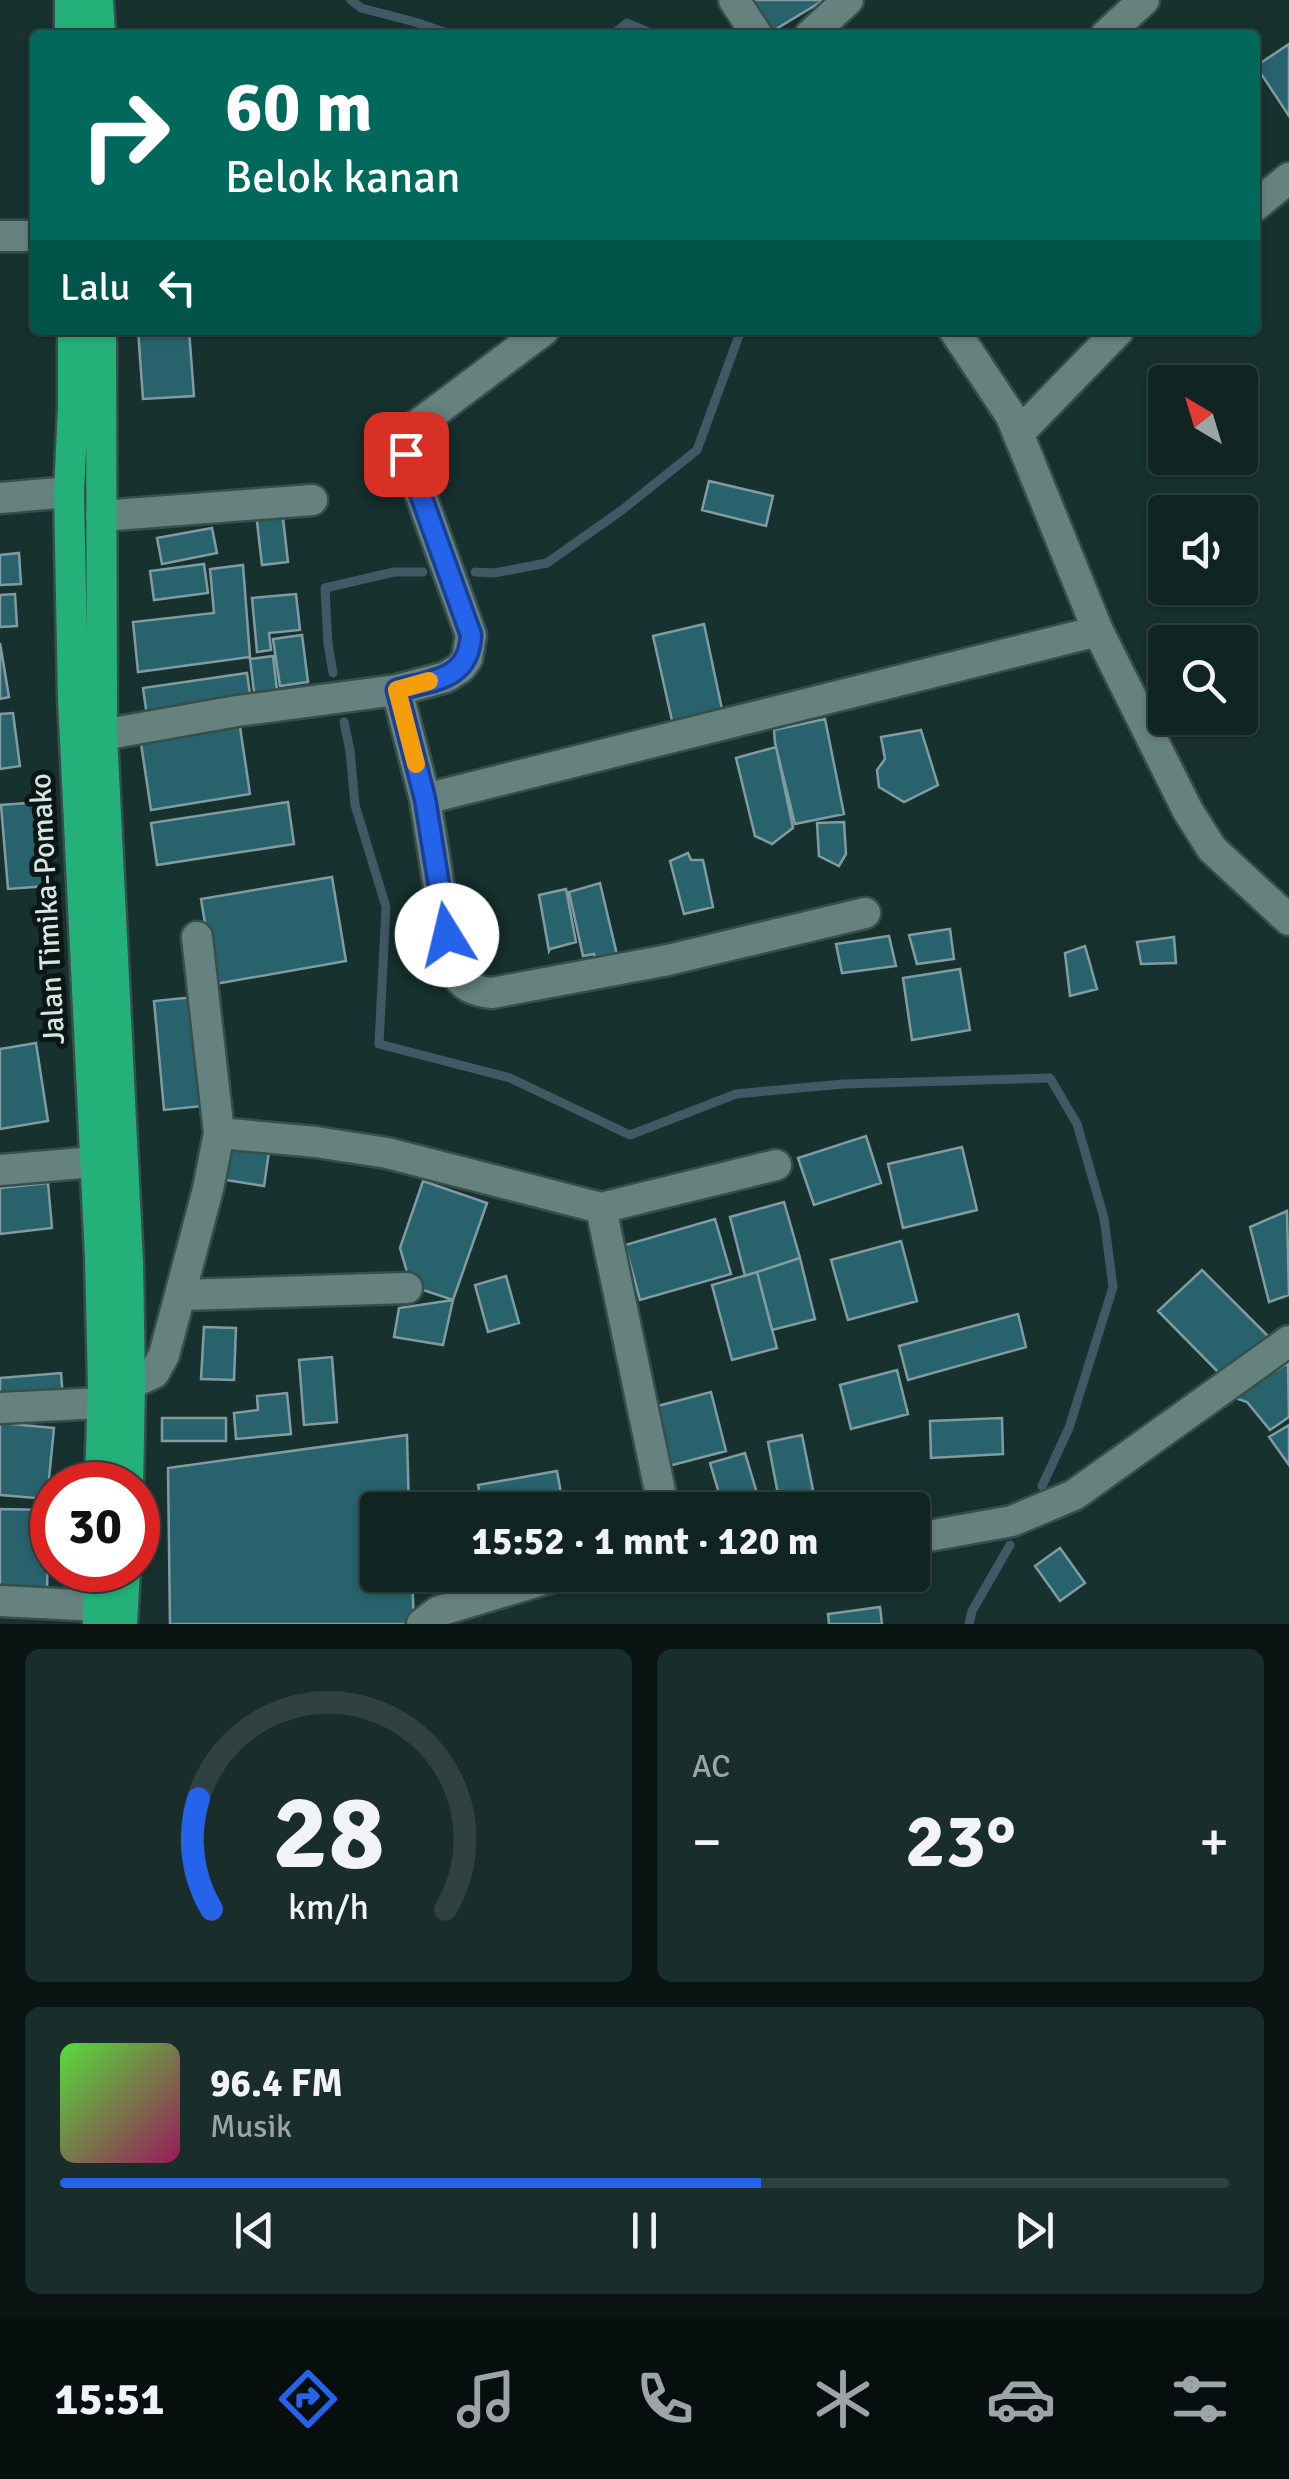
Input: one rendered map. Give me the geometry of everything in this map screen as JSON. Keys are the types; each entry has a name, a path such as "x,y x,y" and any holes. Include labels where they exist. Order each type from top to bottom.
{"highway":[{"path":"70,0 70,30"},
{"path":"98,0 100,30"},
{"name":"Jalan Timika-Pomako","path":"73,335 68,492 73,699 100,1257 101,1462"},
{"name":"Jalan Timika-Pomako","path":"101,335 102,735 127,1244 128,1462"},
{"path":"102,1592 106,1618"},
{"path":"106,1618 116,1592"}],"street":[{"path":"734,0 754,30"},
{"path":"815,30 848,0"},
{"path":"1111,30 1144,0"},
{"path":"1260,202 1289,178"},
{"path":"0,236 30,236"},
{"path":"102,735 237,710 397,690 460,668 467,659 471,635 406,454 406,444 412,430 537,335"},
{"path":"957,335 1011,416 1098,631 1199,830 1212,849 1289,920"},
{"path":"1018,434 1114,335"},
{"path":"0,498 68,492"},
{"path":"101,516 312,500"},
{"path":"425,799 1098,631"},
{"path":"397,690 425,799 452,969 461,983 476,992 492,993 668,960 864,913"},
{"path":"130,1384 160,1366 182,1296 219,1134 197,937"},
{"path":"219,1134 316,1142 387,1154 601,1208 776,1164"},
{"path":"0,1170 94,1162"},
{"path":"601,1208 660,1492"},
{"path":"182,1296 408,1288"},
{"path":"930,1536 1012,1521 1074,1495 1289,1341"},
{"path":"0,1408 102,1403"},
{"path":"422,1624 439,1610 501,1592"},
{"path":"0,1600 106,1618"}],"building":[{"path":"743,0 824,0 774,30 763,30"},
{"path":"1289,44 1289,116 1260,72 1260,63"},
{"path":"138,335 189,335 194,396 143,399"},
{"path":"709,481 773,496 766,526 702,510"},
{"path":"282,510 288,562 262,565 256,513"},
{"path":"212,528 217,553 162,564 157,538"},
{"path":"19,553 21,584 0,585 0,555"},
{"path":"204,564 208,593 154,600 150,571"},
{"path":"243,565 250,657 138,672 133,622 214,613 210,569"},
{"path":"15,594 17,626 0,627 0,595"},
{"path":"296,594 300,630 269,633 271,650 257,652 252,598"},
{"path":"704,624 723,714 673,725 653,636"},
{"path":"302,635 308,682 280,686 273,639"},
{"path":"0,643 9,697 0,699"},
{"path":"273,656 278,698 255,700 250,659"},
{"path":"247,673 251,701 147,716 143,688"},
{"path":"13,713 20,766 0,769 0,714"},
{"path":"825,719 844,814 795,824 774,730"},
{"path":"239,720 250,794 151,810 140,737"},
{"path":"921,730 938,785 904,802 879,787 877,770 885,759 881,737"},
{"path":"776,747 793,828 772,844 755,836 736,758"},
{"path":"40,802 47,886 8,889 1,805"},
{"path":"288,802 294,844 157,865 151,823"},
{"path":"844,822 846,854 839,866 819,856 817,823"},
{"path":"688,853 691,860 703,860 713,907 684,914 670,861"},
{"path":"332,877 346,961 215,984 201,899"},
{"path":"600,883 618,959 598,965 594,954 583,956 569,892"},
{"path":"566,889 576,942 549,951 539,895"},
{"path":"950,929 954,959 917,964 909,935"},
{"path":"889,936 896,966 842,973 836,944"},
{"path":"1174,937 1176,963 1141,964 1137,942"},
{"path":"1085,946 1097,989 1070,996 1065,953"},
{"path":"960,969 970,1030 912,1040 903,978"},
{"path":"194,997 203,1106 164,1110 154,1001"},
{"path":"36,1043 48,1121 0,1129 0,1049"},
{"path":"866,1136 881,1183 814,1205 798,1158"},
{"path":"231,1146 269,1152 264,1186 226,1180"},
{"path":"962,1147 977,1210 903,1228 888,1164"},
{"path":"423,1181 487,1203 453,1300 411,1286 400,1248"},
{"path":"48,1183 52,1228 0,1234 0,1188"},
{"path":"784,1202 800,1258 745,1276 730,1217"},
{"path":"1287,1211 1289,1295 1269,1302 1250,1227"},
{"path":"715,1219 731,1274 640,1300 625,1245"},
{"path":"901,1241 917,1301 848,1320 831,1260"},
{"path":"800,1258 815,1319 772,1330 757,1272"},
{"path":"1202,1270 1269,1337 1222,1376 1158,1311"},
{"path":"757,1272 777,1348 732,1360 712,1285"},
{"path":"506,1276 519,1323 488,1332 475,1285"},
{"path":"453,1300 443,1345 394,1337 399,1308"},
{"path":"1018,1314 1026,1347 908,1380 899,1346"},
{"path":"204,1327 236,1328 234,1380 201,1379"},
{"path":"332,1357 337,1422 304,1425 299,1360"},
{"path":"1288,1363 1289,1417 1270,1430 1247,1402 1232,1397"},
{"path":"897,1370 908,1414 851,1429 840,1385"},
{"path":"61,1373 63,1398 0,1403 0,1378"},
{"path":"711,1392 726,1451 665,1467 650,1408"},
{"path":"287,1393 291,1434 236,1439 234,1413 258,1410 257,1396"},
{"path":"162,1418 226,1418 226,1441 162,1441"},
{"path":"1002,1418 1003,1454 931,1458 930,1421"},
{"path":"0,1423 54,1428 51,1462 30,1462 30,1498 0,1495"},
{"path":"1289,1425 1289,1465 1269,1437"},
{"path":"407,1435 409,1492 360,1492 360,1592 413,1592 414,1624 170,1624 168,1468"},
{"path":"802,1435 813,1492 778,1492 768,1442"},
{"path":"745,1453 757,1492 719,1492 710,1463"},
{"path":"557,1471 561,1492 479,1492 478,1485"},
{"path":"0,1509 30,1510 30,1592 47,1593 0,1592"},
{"path":"1060,1548 1085,1583 1060,1601 1035,1566"},
{"path":"880,1607 882,1624 829,1624 828,1614"}],"waterway":[{"path":"351,0 361,8 438,30"},
{"path":"618,30 627,23 643,30"},
{"path":"475,572 494,573 547,563 697,450 739,335"},
{"path":"333,673 325,588 394,572 423,572"},
{"path":"344,722 355,805 386,907 379,1044 510,1078 630,1135 736,1094 843,1084 1050,1078 1077,1124 1104,1218 1113,1287 1069,1428 1042,1486"},
{"path":"969,1624 972,1611 1010,1545"}],"slow traffic":[{"path":"416,764 397,690 429,681"}],"route":[{"path":"406,454 471,635 467,659 460,668 397,690 425,799 447,935"}]}
